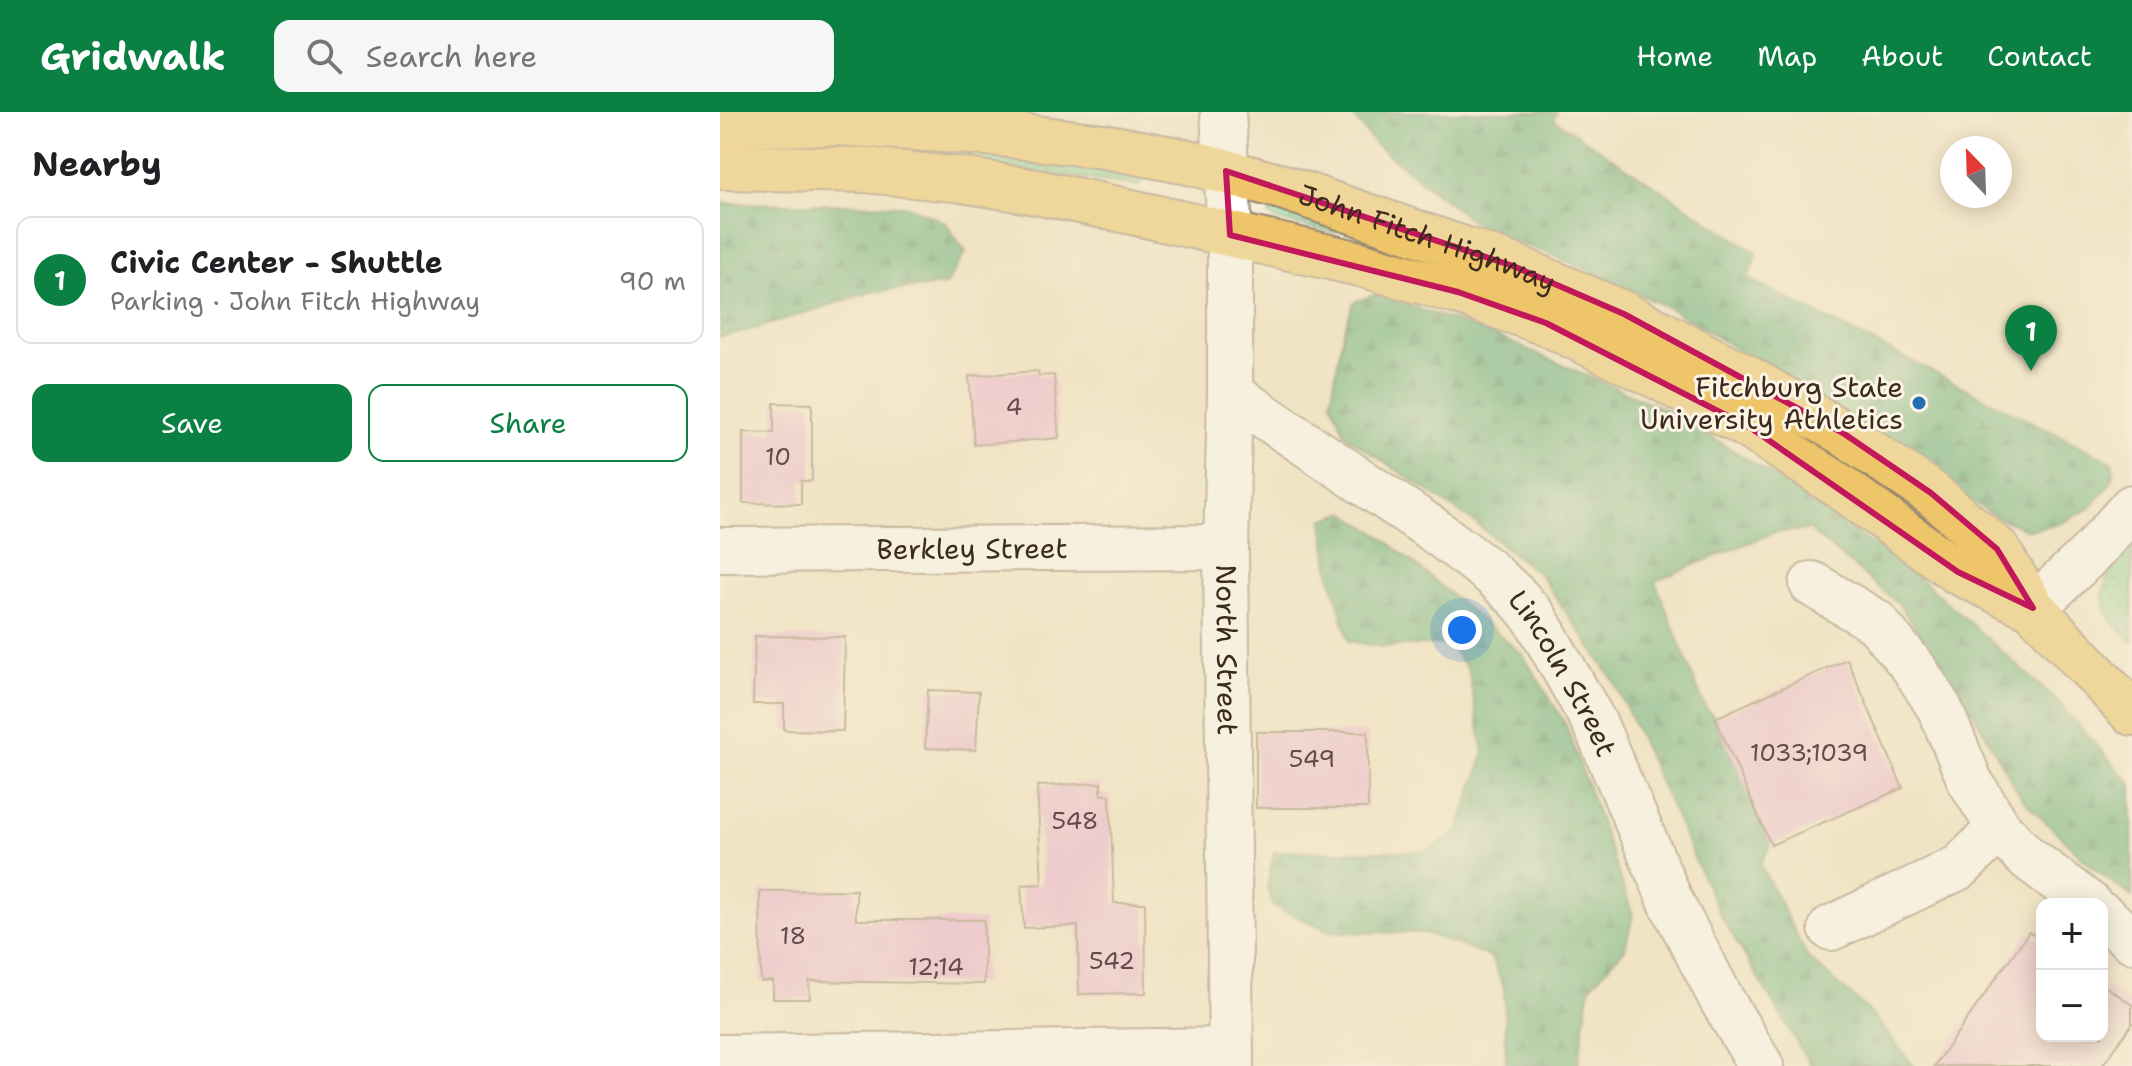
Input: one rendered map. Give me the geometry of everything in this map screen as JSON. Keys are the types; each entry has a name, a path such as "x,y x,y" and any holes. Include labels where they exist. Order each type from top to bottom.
{"main road":[{"name":"John Fitch Highway","path":"720,124 840,123 999,134 1104,146 1226,171 1513,266 1624,314 1746,377 1843,433 1931,493 1997,549 2033,608 2132,713"},
{"name":"John Fitch Highway","path":"720,167 865,170 962,180 1118,209 1360,264 1458,292 1546,323 1662,379 1751,428 1841,487 1958,572 2033,608"}],"street":[{"name":"North Street","path":"1223,112 1230,235 1226,547 1231,1058"},
{"name":"Lincoln Street","path":"1230,393 1443,537 1490,572 1535,618 1595,724 1672,904 1761,1066"},
{"path":"2033,608 2092,552 2132,507"},
{"name":"Berkley Street","path":"720,550 1226,547"},
{"path":"1812,584 1876,622 1914,668 1940,709 1970,781 1999,828 2024,855 2081,898"},
{"path":"1831,928 1960,867 1999,828"},
{"path":"2108,920 2132,940"},
{"path":"720,1057 1231,1058"}],"highlighted area":[{"path":"1226,171 1513,266 1624,314 1843,433 1931,493 1997,549 2033,608 1958,572 1751,428 1546,323 1458,292 1230,235"}],"green space":[{"path":"1350,112 1557,112 1553,119 1757,253 1748,279 2112,462 2114,472 2110,484 2091,508 2057,525 2028,530 1996,517 1833,409 1669,308 1553,255 1487,233 1374,143"},
{"path":"720,137 1013,156 1144,174 1145,179 1139,186 1026,171 784,157"},
{"path":"720,203 905,205 945,222 966,252 946,285 871,292 720,337"},
{"path":"1271,207 1341,223 1336,233 1276,220 1269,215"},
{"path":"1376,294 1489,333 1671,412 1795,489 1921,579 2057,701 2132,785 2132,897 2093,868 2022,799 1976,718 1899,604 1809,530 1775,532 1655,581 1705,707 1715,718 1771,845 1760,864 1808,958 1870,1012 1914,1066 1811,1066 1718,911 1614,681 1540,575 1471,520 1346,436 1331,401 1343,332 1354,302"},
{"path":"1345,512 1381,536 1523,655 1566,725 1633,915 1625,949 1590,987 1578,1066 1506,1066 1504,988 1491,957 1425,933 1332,932 1273,906 1267,888 1274,852 1427,851 1458,832 1484,754 1468,670 1448,644 1383,647 1349,641 1330,574 1323,520"},
{"path":"2132,547 2132,642 2110,619 2103,594 2109,571"}],"building":[{"path":"1038,371 1039,376 1054,375 1059,438 974,445 969,376"},
{"path":"774,403 812,404 812,481 801,481 801,504 743,503 743,432 774,433"},
{"path":"755,636 845,637 843,731 784,730 784,704 753,704"},
{"path":"1847,659 1903,788 1771,845 1715,718"},
{"path":"928,690 979,692 976,750 925,748"},
{"path":"1256,732 1368,732 1368,808 1256,808"},
{"path":"1101,783 1101,795 1110,795 1114,903 1145,903 1146,993 1079,994 1078,926 1024,928 1021,885 1042,884 1037,786"},
{"path":"856,890 856,920 984,920 984,984 809,981 810,999 773,999 773,981 761,982 760,891"},
{"path":"2029,932 2036,937 2036,1042 2108,1042 2108,988 2132,1005 2132,1024 2102,1066 1934,1066"}],"place":[{"name":"Civic Center - Shuttle","path":"2031,371"},
{"name":"Fitchburg State University Athletics","path":"1919,403"}]}
